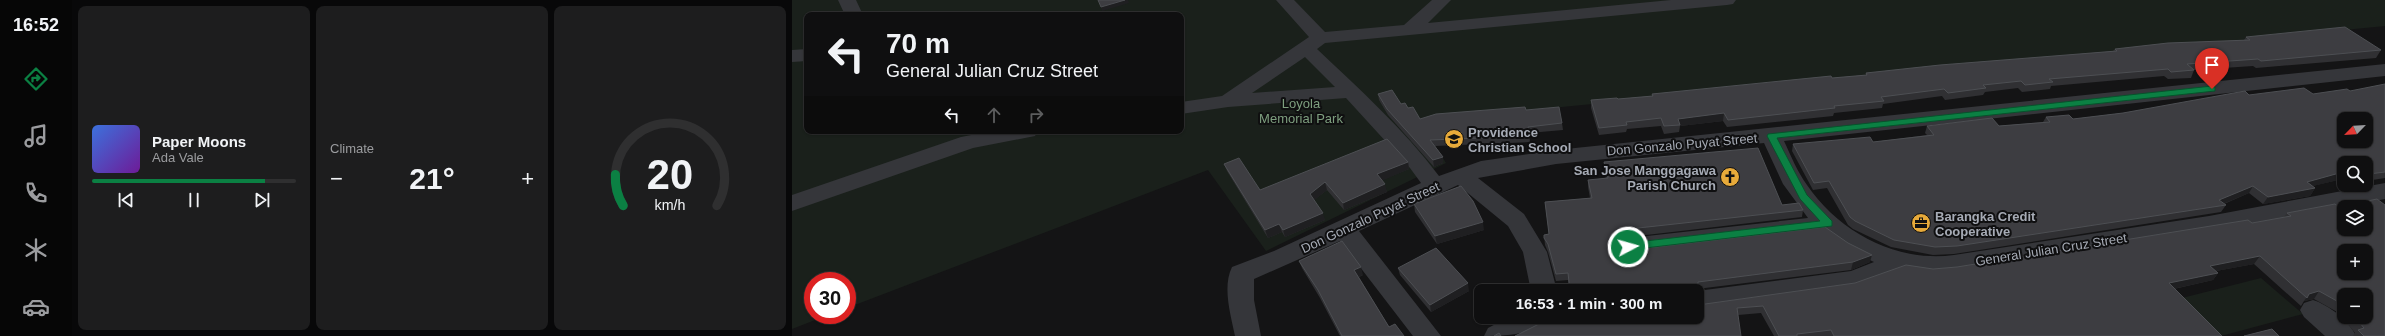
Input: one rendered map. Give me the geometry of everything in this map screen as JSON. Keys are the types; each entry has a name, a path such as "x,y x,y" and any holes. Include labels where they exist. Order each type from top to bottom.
{"street":[{"path":"847,0 853,12"},
{"path":"1285,0 1313,43 1351,92 1418,163 1435,186"},
{"path":"1410,29 1442,0"},
{"path":"1228,101 1313,43 1410,29 1727,0"},
{"path":"792,56 804,55"},
{"name":"Don Gonzalo Puyat Street","path":"1248,336 1241,300 1241,274 1283,257 1435,186 1481,168 1549,158 1771,136 2385,70"},
{"path":"1184,108 1228,101 1351,92"},
{"path":"792,203 982,134"},
{"name":"General Julian Cruz Street","path":"1771,136 1803,197 1829,224 1865,247 1901,262 1920,265 1960,263 2209,224 2385,191"},
{"path":"1461,176 1516,220 1535,252 1542,284"},
{"path":"1628,247 1829,224"},
{"path":"1343,228 1428,336"},
{"path":"1704,300 1853,280 1901,262"},
{"path":"2313,310 2343,336"},
{"path":"1497,336 1519,324"}],"green space":[{"name":"Loyola Memorial Park","path":"792,0 2385,0 2385,26 1420,121 1446,163 1266,251 1208,170 856,305 856,272 804,272 805,324 792,329"},
{"path":"2261,278 2303,314 2221,336 2182,298"}],"building":[{"path":"1098,0 1125,0 1101,7"},
{"path":"2345,27 2381,50 2261,61 2258,59 2187,64 2194,70 2171,72 2168,69 2049,79 2053,82 2025,85 2021,81 1983,85 1986,88 1948,93 1944,89 1881,97 1884,101 1834,106 1835,108 1728,120 1724,113 1678,119 1680,125 1664,126 1661,118 1626,122 1627,125 1599,128 1591,100 1653,96 1652,94 1831,76 1832,78 1867,75 1866,73 1940,65 2117,51 2115,49 2168,43 2250,40 2246,37"},
{"path":"2385,84 2385,172 2373,174 2373,156 2337,156 2337,174 2307,182 2315,188 2268,197 2253,186 2219,200 2226,205 1957,246 1935,247 1894,240 1855,221 1850,217 1829,181 1814,183 1793,144 1870,137 1873,142 1934,135 1927,126 1992,118 1999,126 2050,122 2046,117 2069,115 2073,119 2123,113 2245,91 2249,95 2304,88 2313,94 2347,89 2350,91"},
{"path":"1392,90 1401,104 1405,103 1408,108 1413,107 1420,119 1436,114 1525,107 1526,110 1559,107 1562,123 1528,127 1530,136 1430,140 1443,157 1433,160 1387,109 1378,94"},
{"path":"1387,139 1408,162 1377,174 1385,184 1343,203 1325,182 1310,194 1323,213 1283,230 1279,224 1265,230 1224,164 1239,158 1260,190"},
{"path":"1758,148 1782,205 1799,203 1803,210 1629,229 1619,233 1616,240 1620,247 1630,250 1825,227 1848,243 1872,255 1853,262 1698,282 1698,284 1569,284 1568,273 1556,274 1548,244 1544,238 1544,235 1549,234 1545,202 1592,198 1588,180 1608,178 1604,162"},
{"path":"1461,186 1473,201 1483,222 1435,236 1414,204"},
{"path":"2377,199 2385,205 2385,336 2364,336 2358,330 2364,328 2361,324 2373,324 2373,288 2337,288 2337,301 2319,291 2309,294 2307,298 2260,256 2210,266 2218,273 2169,283 2222,336 1834,336 1831,330 1797,334 1797,336 1779,336 1763,306 1737,308 1741,336 1515,336 1539,324 1704,324 1704,304 1855,283 1906,265 1933,269 1957,267 2248,220 2252,223 2291,216 2287,213 2335,204 2337,206 2337,236 2373,236 2372,200"},
{"path":"1342,241 1361,267 1354,270 1389,327 1395,324 1404,336 1342,336 1318,290 1299,261"},
{"path":"1436,248 1468,283 1430,305 1398,268"},
{"path":"2272,329 2279,336 2244,336"},
{"path":"1499,333 1501,336 1494,336"}],"place":[{"name":"Providence Christian School","path":"1454,139"},
{"name":"San Jose Manggagawa Parish Church","path":"1730,177"},
{"name":"Barangka Credit Cooperative","path":"1921,223"}],"route":[{"path":"1628,247 1829,224 1814,211 1803,197 1771,136 2212,89"}]}
